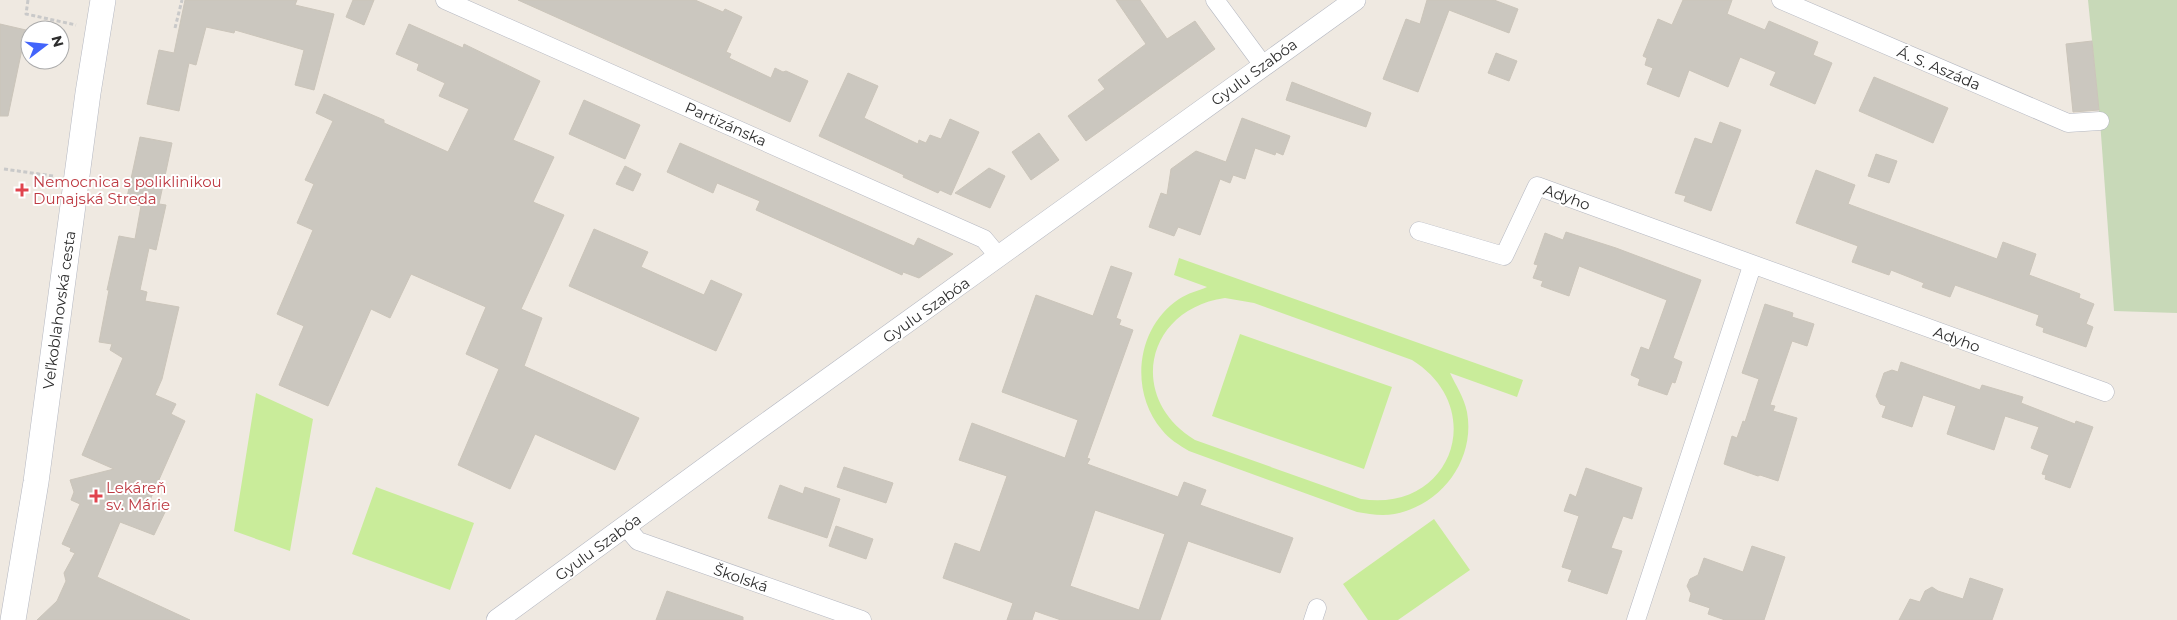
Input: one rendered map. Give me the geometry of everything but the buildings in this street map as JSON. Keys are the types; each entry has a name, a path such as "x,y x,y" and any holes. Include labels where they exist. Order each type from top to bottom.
{"main road":[{"name":"Veľkoblahovská cesta","path":"13,620 36,482 76,179 103,0"}],"street":[{"name":"Partizánska","path":"445,0 984,238 1000,257"},
{"path":"1215,0 1263,64"},
{"name":"Gyulu Szabóa","path":"497,620 750,435 1000,257 1263,64 1355,0"},
{"name":"Á. S. Aszáda","path":"1780,0 2068,123 2100,121"},
{"name":"Adyho","path":"1419,231 1504,256 1538,186 1752,266 2105,392"},
{"path":"1636,620 1752,266"},
{"name":"Školská","path":"626,527 638,541 862,620"}],"path":[{"path":"28,0 26,14 78,25 80,18"},
{"path":"175,28 182,0"},
{"path":"4,169 76,179"}],"green space":[{"path":"2088,0 2177,0 2177,313 2114,311 2100,121"},
{"path":"1179,258 1523,380 1517,397 1450,373 1466,407 1468,428 1467,444 1455,473 1434,496 1421,505 1406,511 1382,515 1357,512 1189,451 1171,439 1162,430 1151,414 1145,397 1142,361 1146,343 1154,326 1165,311 1182,297 1207,287 1174,275","holes":["1225,298 1254,303 1412,360 1436,380 1449,404 1454,429 1450,453 1437,474 1418,490 1392,499 1361,499 1195,440 1173,422 1159,402 1153,380 1154,357 1163,337 1177,319 1198,306"]},
{"path":"1240,334 1392,387 1364,469 1212,416"},
{"path":"256,393 313,419 290,551 234,531"},
{"path":"376,487 474,523 450,590 352,554"},
{"path":"1434,519 1470,570 1398,620 1368,620 1343,584"}],"place":[{"name":"Nemocnica s poliklinikou Dunajská Streda","path":"22,190"},
{"name":"Lekáreň sv. Márie","path":"96,496"}]}
